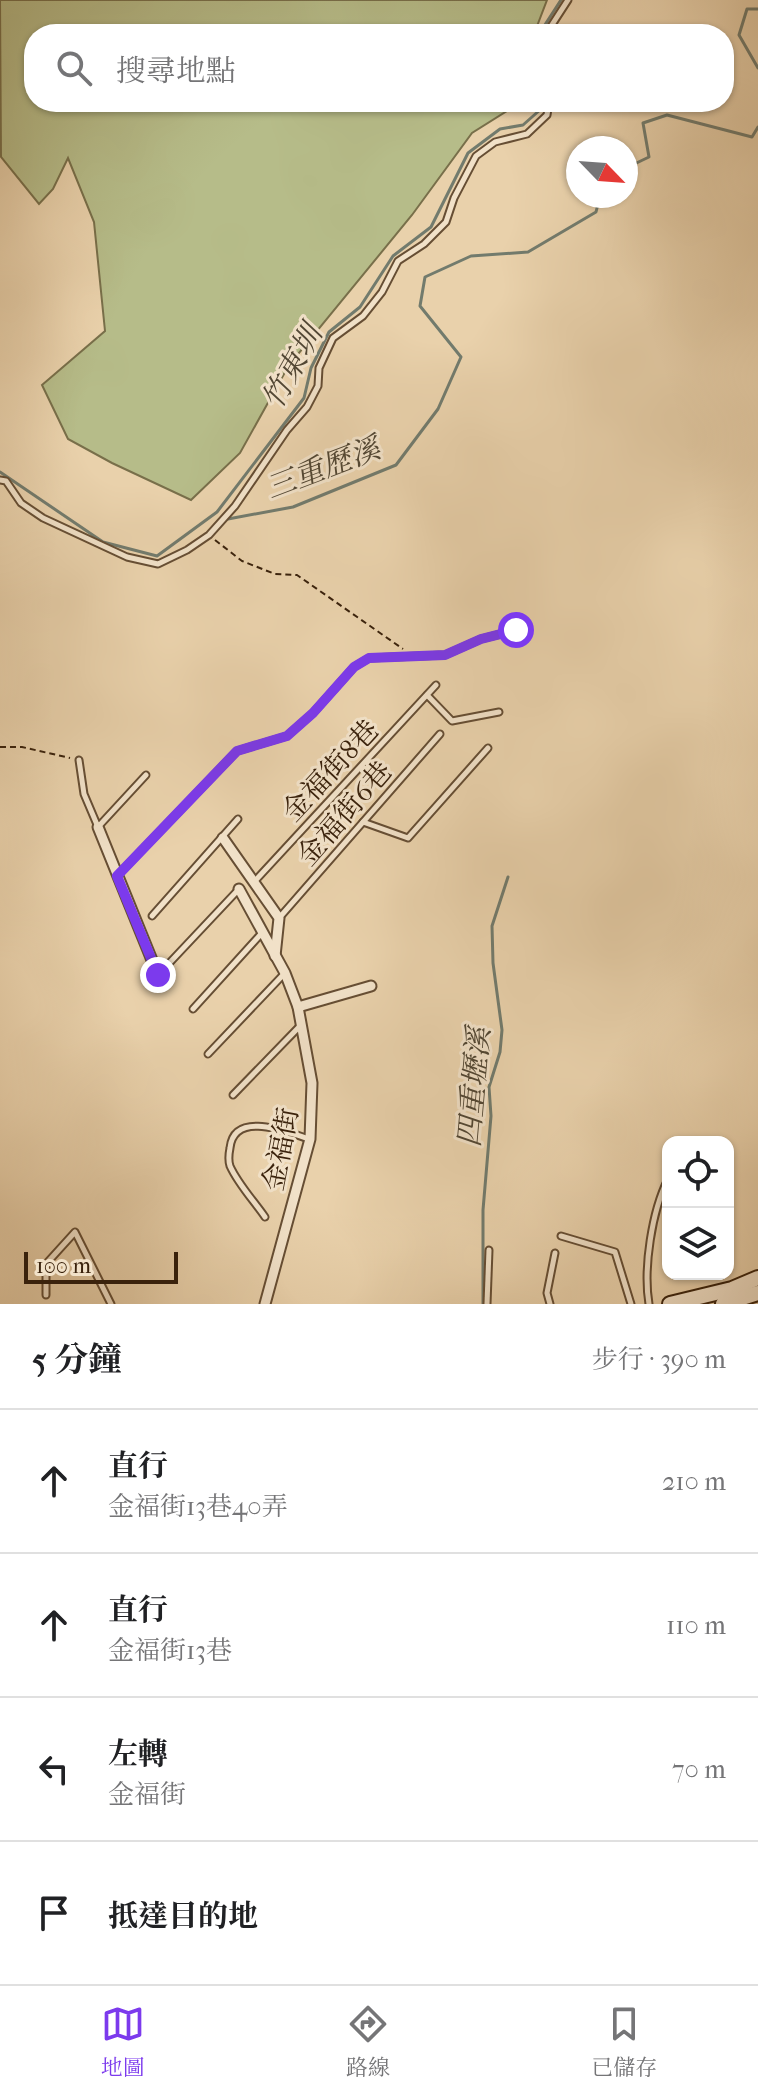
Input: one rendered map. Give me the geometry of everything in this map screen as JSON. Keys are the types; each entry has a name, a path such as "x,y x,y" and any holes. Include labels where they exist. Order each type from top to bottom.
{"main road":[{"path":"670,1304 732,1289 758,1278"},
{"path":"723,1304 758,1293"}],"street":[{"path":"98,827 158,975"},
{"path":"223,838 279,918 275,956"},
{"name":"金福街","path":"239,889 285,973 298,1007 312,1083 310,1139 265,1304"},
{"path":"298,1007 371,986"}],"lane":[{"path":"552,24 568,0"},
{"path":"0,480 6,481 21,503 43,518 127,557 158,564 187,550 209,535 235,506 307,407 318,386 319,368 333,338 363,316 382,292 398,261 424,244 446,222 454,198 476,156 495,142 527,134 547,112"},
{"path":"117,876 237,751 287,736 313,713 354,667 369,658 445,655 481,639 516,630"},
{"name":"金福街8巷","path":"254,882 436,685"},
{"path":"427,695 452,721 499,712"},
{"name":"金福街6巷","path":"279,918 440,734"},
{"path":"363,822 408,838 488,748"},
{"path":"79,760 84,794 98,827 146,775"},
{"path":"152,916 238,819"},
{"path":"158,975 239,889"},
{"path":"193,1009 261,934"},
{"path":"208,1054 285,973"},
{"path":"233,1095 301,1025"},
{"path":"265,1217 228,1163 230,1142 240,1129 251,1126 310,1139"},
{"path":"649,1304 650,1250 662,1194"},
{"path":"46,1295 46,1264 75,1232 111,1304"},
{"path":"561,1236 615,1252 631,1304"},
{"path":"487,1304 489,1250"},
{"path":"550,1304 547,1293 555,1253"}],"path":[{"path":"209,535 242,561 275,574 297,575 414,657"},
{"path":"0,747 22,747 79,760"}],"green space":[{"path":"0,0 547,0 538,24 24,24 24,112 505,112 472,133 412,215 289,365 240,453 191,500 68,439 42,385 105,331 94,222 68,158 53,189 39,204 1,157"}],"waterway":[{"name":"竹東圳","path":"545,24 561,0"},
{"name":"三重歷溪","path":"758,9 747,9 739,35 758,68"},
{"name":"竹東圳","path":"0,472 103,542 157,556 217,512 304,398 311,368 329,332 360,307 393,256 431,227 468,153 500,129 523,125 538,112"},
{"name":"三重歷溪","path":"638,162 649,157 643,123 667,115 752,137 758,127"},
{"name":"三重歷溪","path":"228,519 293,507 396,465 438,409 461,357 420,306 425,277 471,256 528,252 596,212 597,208"},
{"name":"四重壢溪","path":"483,1304 483,1210 491,1116 489,1087 500,1052 502,1030 493,963 492,926 508,877"}],"route":[{"path":"158,975 117,876 237,751 287,736 313,713 354,667 369,658 445,655 481,639 516,630"}]}
